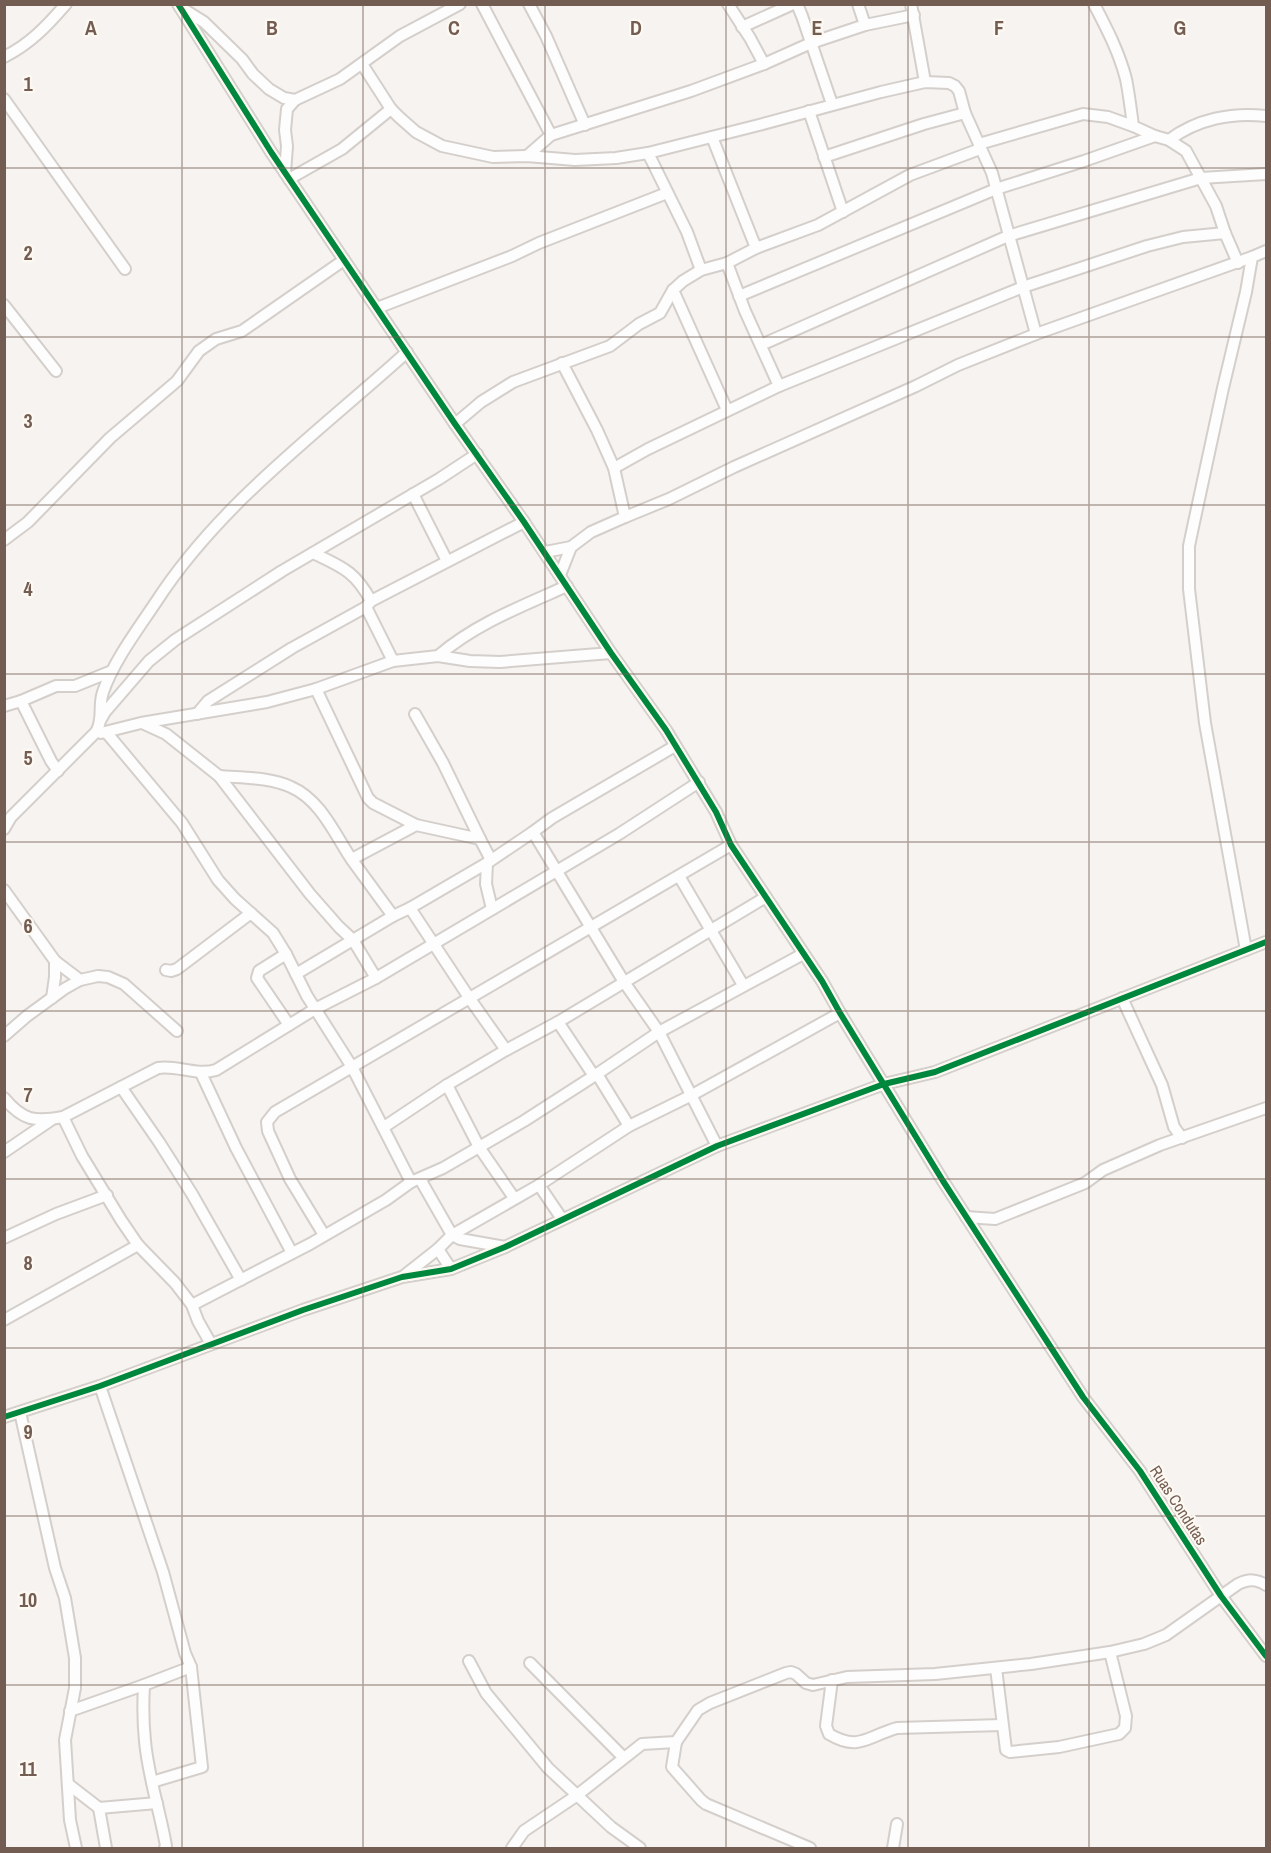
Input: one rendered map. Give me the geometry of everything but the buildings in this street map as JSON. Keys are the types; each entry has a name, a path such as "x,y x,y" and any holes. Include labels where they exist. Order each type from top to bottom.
{"street":[{"path":"4,57 26,45 66,4"},
{"path":"391,109 342,149 287,176 286,109 295,100 340,79 400,36 460,4"},
{"path":"482,4 551,135"},
{"path":"529,4 546,36 585,125"},
{"path":"728,4 764,64"},
{"path":"742,27 795,4 832,104"},
{"path":"858,4 865,25"},
{"path":"1094,4 1112,38 1122,65 1133,126"},
{"path":"180,5 204,22 269,89 284,98 295,100"},
{"name":"Ruas Condutas","path":"180,5 287,176 545,552 699,782 731,845 822,981 966,1217 1052,1350 1083,1397 1140,1471 1221,1596 1266,1656"},
{"path":"527,156 551,135 691,91 764,64 811,43 912,10 925,82"},
{"path":"362,64 391,109 417,132 442,146 493,157 527,156 583,160 648,153 925,82 949,83 959,91 965,113 992,173 1036,334"},
{"path":"4,99 124,269"},
{"path":"808,111 843,212"},
{"path":"824,157 965,113"},
{"path":"456,424 481,402 521,378 597,352 623,338 639,324 660,313 673,290 701,270 727,263 756,248 808,230 900,180 980,146 1083,114 1108,117 1133,126 1169,140 1185,151 1216,206 1238,263"},
{"path":"1169,140 1188,128 1223,117 1266,116"},
{"path":"739,296 996,189 1155,136"},
{"path":"712,137 756,248"},
{"path":"648,153 687,232 701,270"},
{"path":"761,345 1008,236 1201,178 1266,174"},
{"path":"377,308 667,193"},
{"path":"614,468 648,449 779,386 1023,287 1147,246 1183,237 1225,233"},
{"path":"545,552 571,547 591,532 669,500 734,467 958,365 1036,334 1266,251"},
{"path":"1246,950 1205,723 1189,590 1189,546 1252,257"},
{"path":"4,540 28,522 110,438 177,381 199,351 216,339 242,331 344,260"},
{"path":"727,263 779,386"},
{"path":"673,290 727,410"},
{"path":"4,305 56,371"},
{"path":"4,829 11,818 99,727 101,699 112,671 181,565 264,478 407,352"},
{"path":"562,363 614,468 625,517"},
{"path":"101,719 140,671 168,645 236,600 477,453"},
{"path":"413,494 447,561"},
{"path":"197,714 208,701 292,648 447,561 524,522"},
{"path":"560,575 571,547"},
{"path":"313,554 350,572 362,586 393,661"},
{"path":"438,656 458,640 490,621 567,586"},
{"path":"92,735 141,723 267,702 316,688 393,661 438,656 470,661 500,662 611,653"},
{"path":"6,703 21,701 56,686 75,686 112,671"},
{"path":"316,688 368,798 373,803 416,825 480,839"},
{"path":"21,701 58,771"},
{"path":"415,714 443,763 489,861 486,884 492,909"},
{"path":"141,723 166,734 219,776 310,894 353,940 376,978"},
{"path":"106,732 182,824 218,880 235,899 273,933 416,1180 452,1235 505,1247"},
{"path":"296,974 489,861 572,806 675,746"},
{"path":"219,776 271,781 299,791 321,812 393,916"},
{"path":"4,1152 58,1118 158,1068 180,1068 201,1073 216,1070 315,1009 376,978 648,817 699,782"},
{"path":"352,859 416,825"},
{"path":"533,832 624,982 659,1032 717,1146"},
{"path":"324,1235 290,1179 268,1131 267,1122 275,1112 731,845"},
{"path":"679,876 743,985"},
{"path":"4,890 55,961 80,980"},
{"path":"384,1126 447,1085 558,1022 766,897"},
{"path":"410,908 506,1050"},
{"path":"166,970 177,969 251,913"},
{"path":"4,1417 100,1386 211,1344 402,1277 451,1269 505,1247 717,1146 884,1084 935,1072 1266,942"},
{"path":"286,954 260,971 258,978 289,1025"},
{"path":"192,1305 292,1253 386,1200 416,1180 479,1147 596,1075 659,1032 803,954"},
{"path":"52,998 55,961"},
{"path":"4,1036 27,1016 80,980 98,976 118,980 124,984 177,1031"},
{"path":"1122,998 1162,1085 1174,1127 1182,1138"},
{"path":"402,1277 438,1250 452,1235 538,1185 629,1126 692,1095 840,1013"},
{"path":"558,1022 629,1126"},
{"path":"201,1073 236,1148 292,1253"},
{"path":"447,1085 479,1147 514,1198"},
{"path":"121,1087 192,1194 242,1280"},
{"path":"4,1098 15,1112 26,1118 37,1120 58,1118"},
{"path":"966,1217 995,1219 1085,1183 1103,1170 1160,1145 1266,1108"},
{"path":"58,1118 138,1245 175,1283 192,1305 203,1332 211,1344"},
{"path":"538,1185 562,1219"},
{"path":"4,1238 56,1214 107,1195"},
{"path":"4,1320 138,1245"},
{"path":"438,1250 451,1269"},
{"path":"100,1386 163,1572 191,1667 202,1767 152,1782"},
{"path":"20,1412 70,1627 75,1688 66,1740 70,1820 76,1848"},
{"path":"810,1848 706,1804 672,1767 676,1742 699,1710 710,1703 791,1672 806,1683 813,1685 848,1677 935,1674 1110,1652 1144,1644 1166,1635 1244,1581 1258,1580 1266,1585"},
{"path":"996,1668 1006,1750 1010,1752 1059,1747 1119,1734 1125,1728 1125,1716 1110,1652"},
{"path":"469,1661 486,1693 548,1768 611,1827 639,1848"},
{"path":"530,1663 623,1757"},
{"path":"70,1711 191,1667"},
{"path":"832,1680 826,1726 829,1734 851,1743 862,1742 881,1732 897,1728 1002,1725"},
{"path":"144,1684 145,1743 165,1848"},
{"path":"512,1848 524,1831 576,1796 642,1744 676,1742"},
{"path":"68,1784 99,1808 106,1848"},
{"path":"99,1808 157,1803"},
{"path":"893,1848 897,1824"}],"cycle path":[{"path":"178,4 271,152 611,653 666,730 716,812 731,845 822,981 943,1181 1083,1397 1140,1471 1221,1596 1266,1656"},
{"path":"4,1417 100,1386 303,1310 402,1277 451,1269 505,1247 717,1146 884,1084 935,1072 1266,942"}]}
